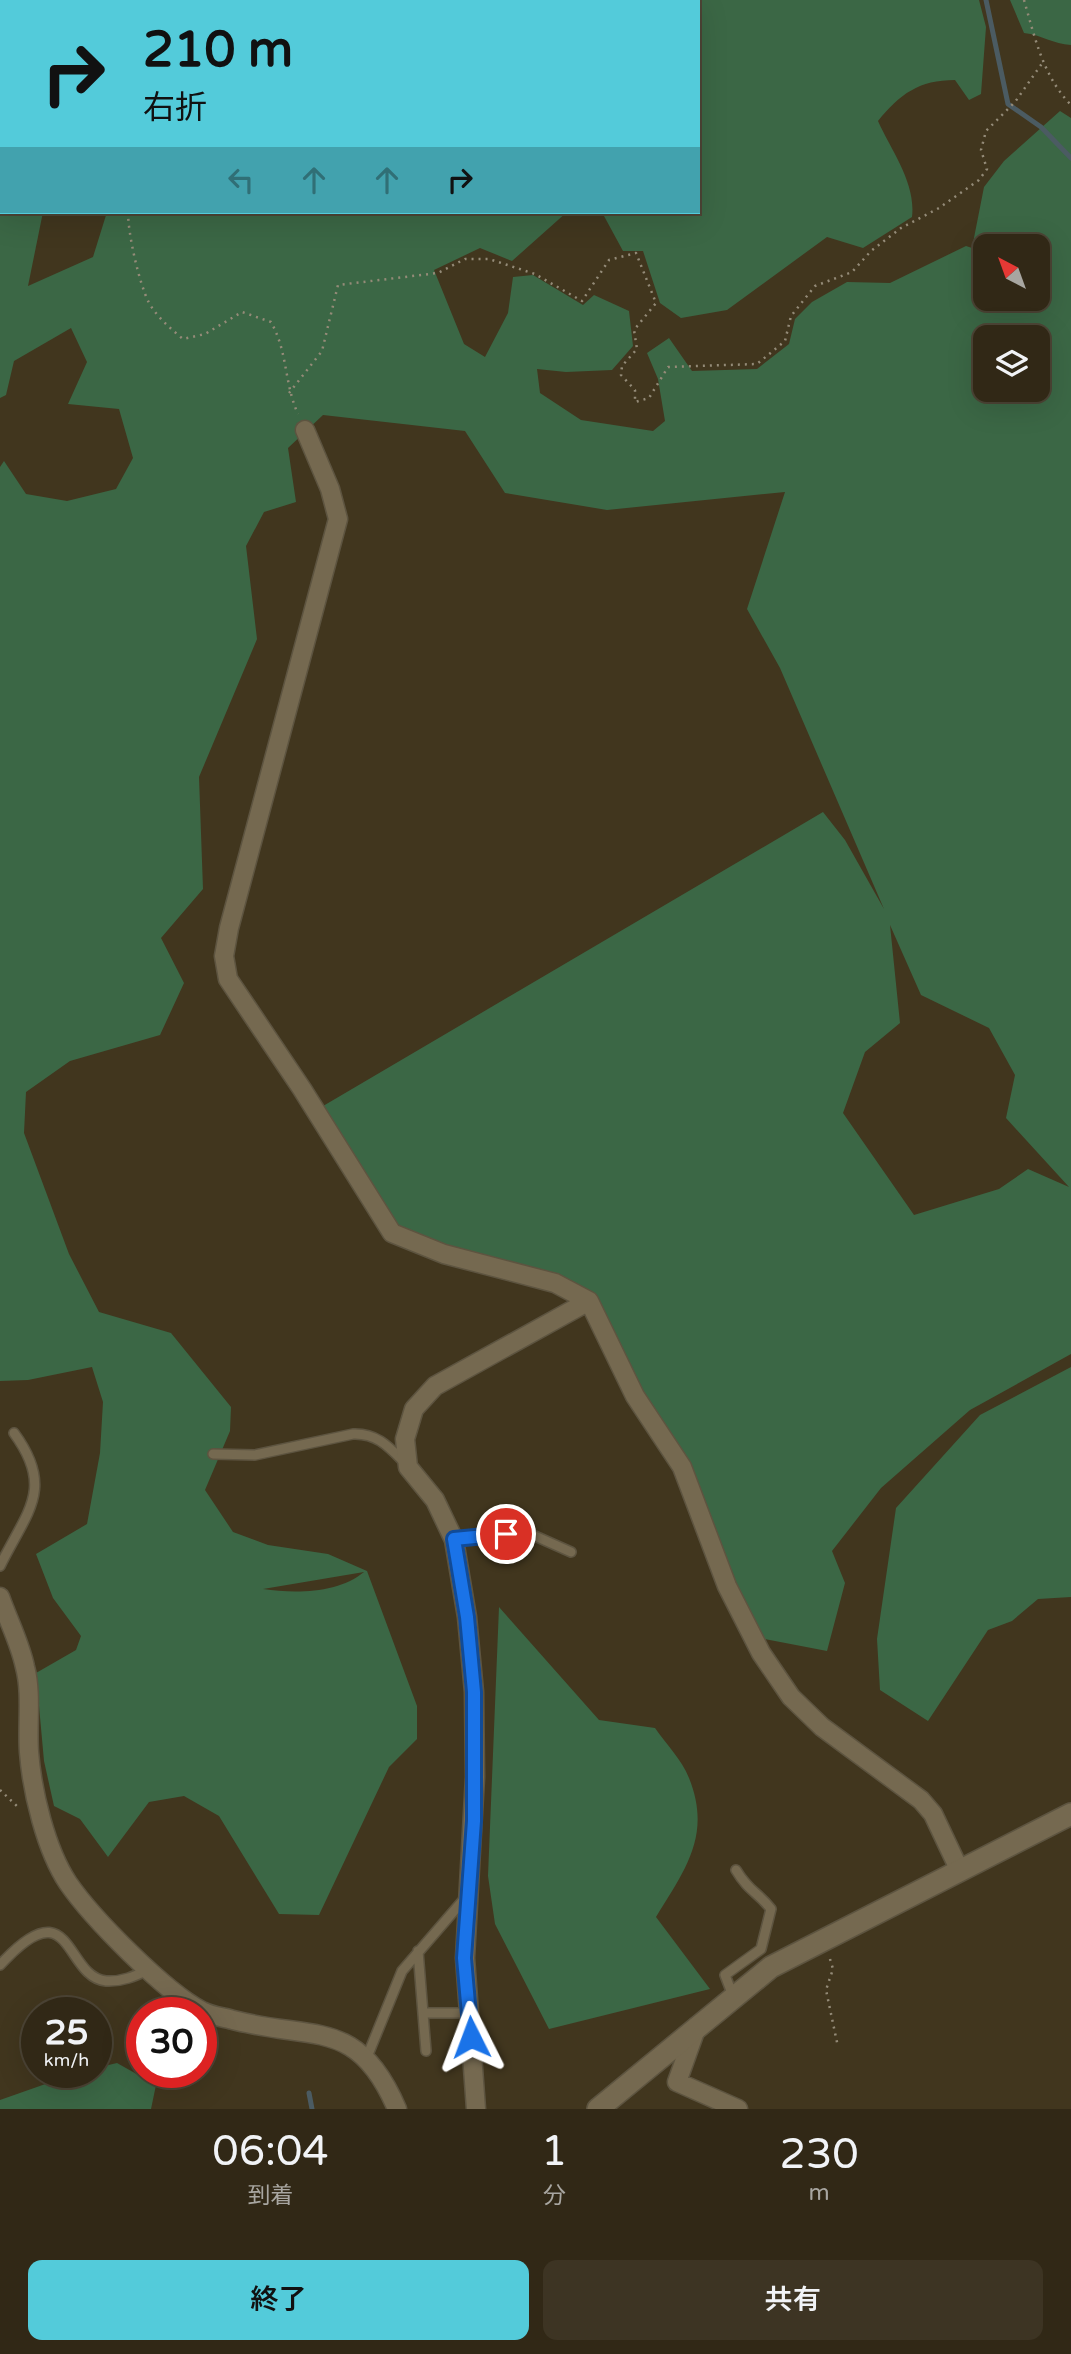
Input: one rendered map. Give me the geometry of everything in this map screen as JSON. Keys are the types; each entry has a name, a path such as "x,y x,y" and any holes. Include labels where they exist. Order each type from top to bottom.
{"street":[{"path":"305,430 330,489 338,519 229,928 224,956 228,979 302,1089 391,1233 444,1254 555,1283 589,1301 635,1396 682,1467 727,1586 761,1653 791,1696 822,1727 921,1800 933,1814 959,1869"},
{"path":"476,2109 464,1958 474,1821 474,1692 467,1617 454,1539 435,1500 408,1467 405,1439 414,1409 435,1387 589,1301"},
{"path":"0,1597 26,1668 29,1755 49,1849 69,1884 179,1996 204,2012 251,2025 332,2037 367,2057 384,2079 397,2109"},
{"path":"598,2109 771,1967 819,1940 1071,1814"},
{"path":"697,2026 677,2082 737,2109"}],"lane":[{"path":"0,1566 31,1504 37,1478 27,1451 13,1433"},
{"path":"213,1454 256,1455 353,1434 368,1434 385,1443 408,1467"},
{"path":"454,1539 506,1534 535,1536 571,1552"},
{"path":"733,1996 726,1975 761,1950 771,1909 763,1899 747,1889 736,1870"},
{"path":"367,2057 402,1971 468,1895"},
{"path":"0,1965 26,1940 36,1934 49,1933 64,1940 91,1973 104,1981 129,1979 150,1969"},
{"path":"418,1951 426,2051"},
{"path":"423,2013 470,2013"}],"path":[{"path":"1024,0 1043,62 1052,82 1071,105"},
{"path":"289,393 322,351 338,285 438,274 465,259 489,259 535,274 582,302 609,260 636,253 656,303 634,330 637,349 622,366 621,375 635,390 635,402 649,398 668,367 757,364 785,341 791,316 815,286 852,272 871,251 901,228 939,208 979,180 987,169 981,150 986,131 1015,102 1043,62"},
{"path":"128,214 128,226 148,300 160,319 183,339 205,334 242,312 271,322 282,341 289,393 305,430"},
{"path":"819,1940 833,1969 826,1990 838,2047"}],"green space":[{"path":"700,0 979,0 986,27 981,94 969,100 955,80 931,83 911,90 894,103 878,121 907,180 912,217 863,248 827,237 727,310 681,318 660,303 643,251 623,251 604,216 596,214 700,214"},
{"path":"1010,0 1071,0 1071,45 1024,33"},
{"path":"1060,111 1071,118 1071,1354 970,1410 881,1488 832,1551 845,1583 827,1651 743,1635 690,1495 603,1314 501,1267 396,1226 318,1109 823,812 845,840 884,909 780,668 747,609 785,492 607,510 505,493 465,431 323,415 288,448 296,502 264,512 246,546 257,639 199,777 203,889 161,938 184,983 160,1035 70,1061 26,1092 24,1133 69,1254 99,1312 171,1333 231,1407 230,1431 205,1490 233,1532 268,1545 328,1554 367,1571 417,1706 417,1739 389,1767 319,1915 279,1914 219,1816 184,1796 149,1802 108,1857 80,1819 54,1806 44,1761 36,1673 76,1650 81,1636 53,1598 36,1554 87,1524 100,1453 103,1402 92,1367 28,1380 0,1381 0,467 4,461 26,494 67,501 116,489 133,458 119,409 68,404 87,362 71,328 14,361 6,395 0,398 0,214 43,214 28,286 93,257 106,214 565,214 512,261 480,248 434,270 464,344 485,357 508,313 513,277 533,275 583,305 594,295 629,311 633,346 612,370 566,372 537,369 540,393 581,420 653,431 665,421 658,379 647,353 669,338 692,371 757,369 789,344 795,319 812,302 847,282 890,283 966,246 972,248 973,243 973,312 1050,312 1050,234 975,234 984,187 1004,161","holes":["890,925 921,995 989,1028 1015,1075 1006,1118 1069,1187 1028,1169 999,1189 914,1215 843,1113 865,1052 900,1023","364,1572 354,1579 316,1590 263,1589"]},
{"path":"1071,1367 1071,1597 1038,1599 1012,1621 988,1630 928,1721 880,1690 877,1639 896,1508 980,1415"},
{"path":"499,1607 599,1720 655,1728 686,1771 698,1817 696,1835 685,1867 656,1917 710,1989 549,2029 495,1924 488,1876"},
{"path":"117,2063 126,2068 126,2088 155,2088 151,2109 0,2109 0,2100 34,2088 112,2088 112,2064"}],"waterway":[{"path":"986,0 1008,104 1041,127 1071,158"},
{"path":"309,2093 312,2109"}],"route":[{"path":"471,2037 464,1958 474,1821 474,1692 467,1617 454,1539 506,1534"}]}
